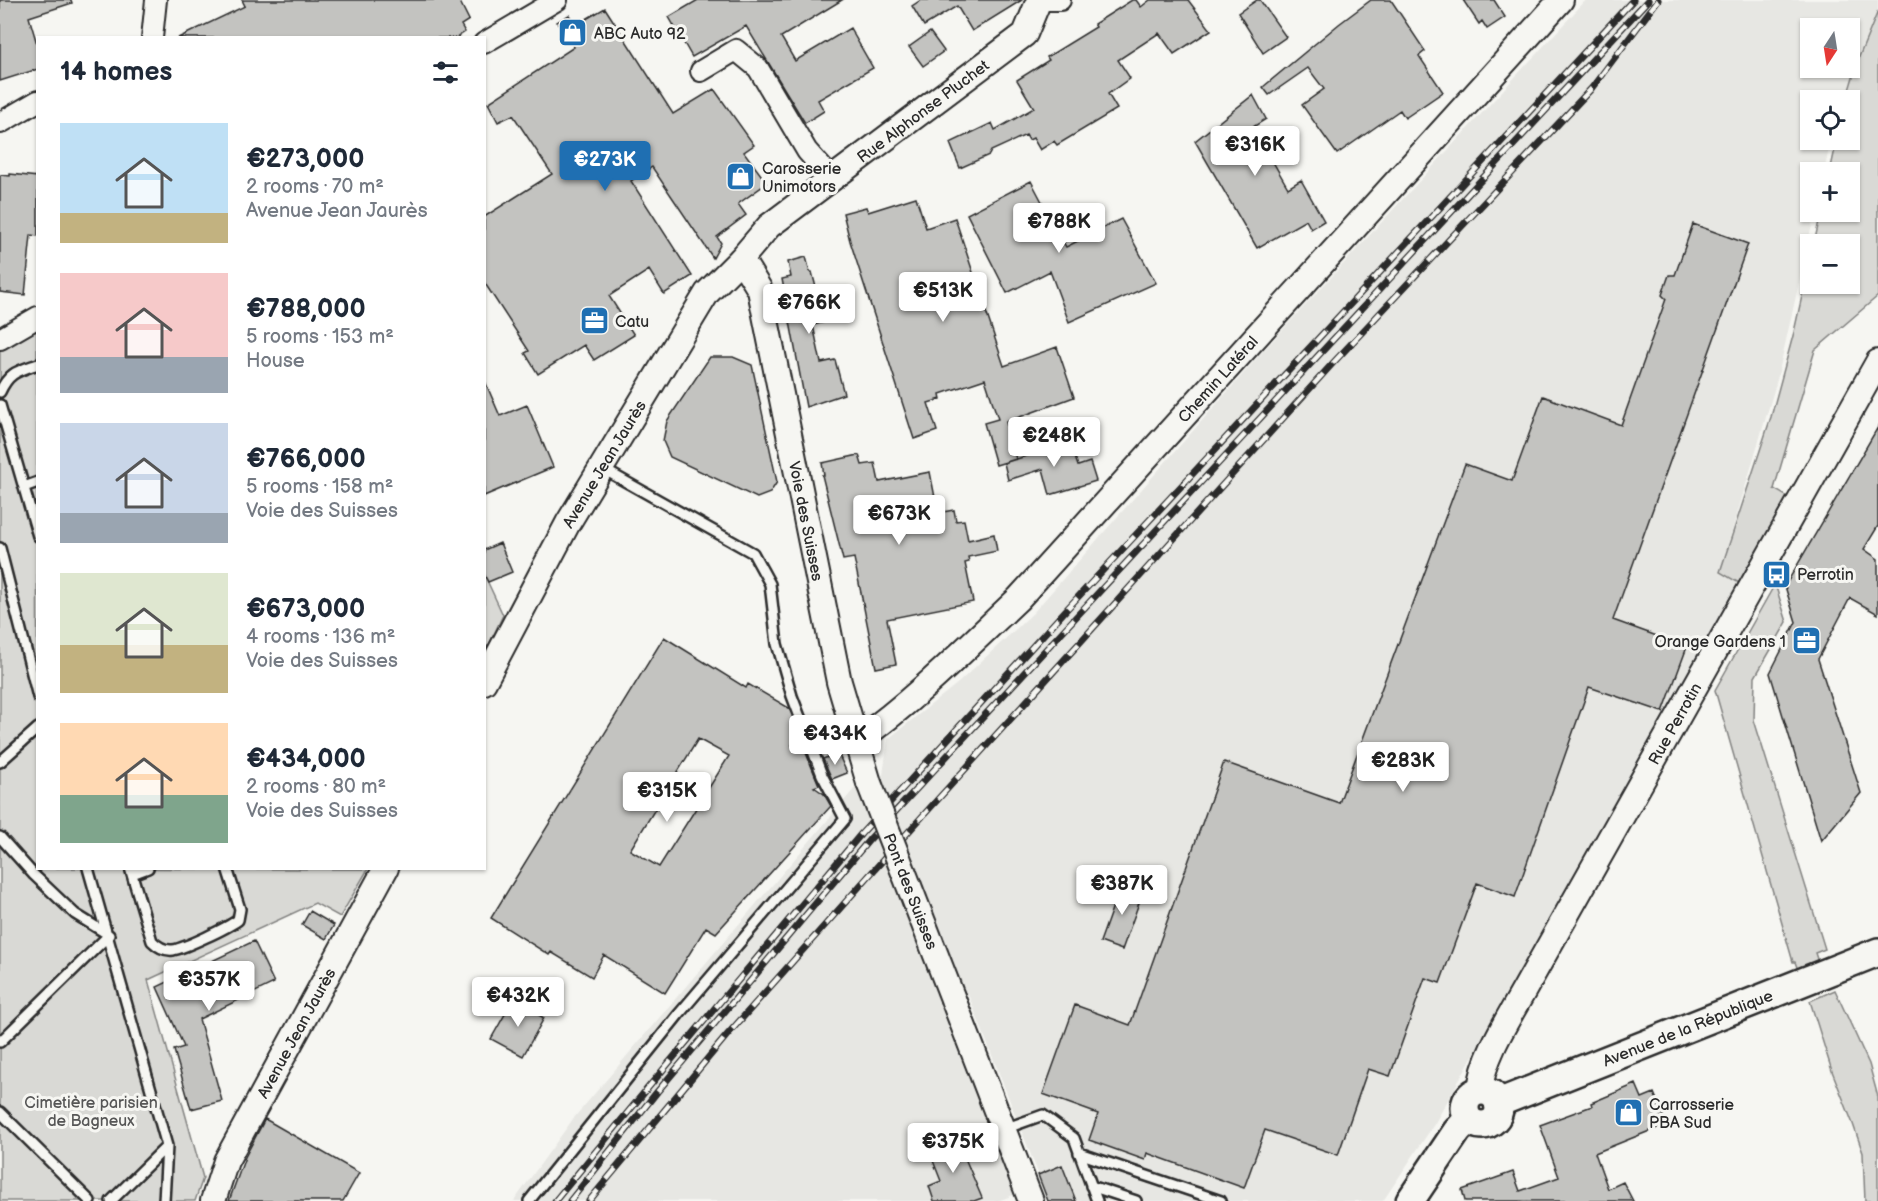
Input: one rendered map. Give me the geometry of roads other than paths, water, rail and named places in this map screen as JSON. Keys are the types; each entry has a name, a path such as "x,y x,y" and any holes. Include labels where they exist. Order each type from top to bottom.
{"main road":[{"name":"Avenue de la République","path":"1489,1097 1878,952"},
{"path":"1410,1201 1457,1131 1468,1119 1478,1125 1490,1123 1498,1114 1489,1097"}],"street":[{"path":"152,36 156,0"},
{"path":"486,42 557,0"},
{"name":"Rue Alphonse Pluchet","path":"741,259 768,226 1025,34 1040,0 1060,0"},
{"name":"Chemin Latéral","path":"857,741 945,669 1018,599 1561,0"},
{"path":"701,71 736,50 751,62 758,68 807,151 831,179"},
{"path":"0,123 36,102"},
{"name":"Voie des Suisses","path":"741,259 760,290 839,682 869,783"},
{"name":"Avenue Jean Jaurès","path":"486,678 568,523 707,293 741,259"},
{"path":"0,339 36,318"},
{"name":"Rue Perrotin","path":"1489,1097 1481,1080 1522,993 1878,362"},
{"name":"Pont des Suisses","path":"869,783 1031,1201"},
{"name":"Avenue Jean Jaurès","path":"213,1201 226,1161 385,870"}],"lane":[{"path":"0,392 13,373 36,365"},
{"path":"0,405 36,529"},
{"path":"530,1201 679,1014 845,819 822,775 792,696 777,644 770,584 753,553 601,468"},
{"path":"24,487 36,483"},
{"path":"0,548 36,689"},
{"path":"0,762 36,730"},
{"path":"0,837 34,875 75,914 109,935"},
{"path":"89,870 109,935 167,1146 164,1201"},
{"path":"131,871 152,941 158,947 173,950 228,927 238,920 240,909 228,870"},
{"path":"0,1042 109,935"},
{"path":"0,1112 90,1201"},
{"path":"1004,1129 1043,1115 1074,1138 1097,1201"},
{"path":"111,1201 167,1146"},
{"path":"1079,1153 1221,1201"},
{"path":"1091,1186 1136,1201"}],"railway":[{"path":"555,1201 861,834 1633,0"},
{"path":"570,1201 657,1092 869,840 1648,0"},
{"path":"589,1201 728,1034 891,851 1333,363 1591,89 1658,0"}],"place":[{"name":"ABC Auto 92","path":"573,33"},
{"name":"Carosserie Unimotors","path":"741,177"},
{"name":"Catu","path":"594,321"},
{"name":"Perrotin","path":"1776,574"},
{"name":"Orange Gardens 1","path":"1807,641"},
{"name":"Carrosserie PBA Sud","path":"1628,1113"}],"park label":[{"name":"Cimetière parisien de Bagneux","path":"91,1111"}]}
